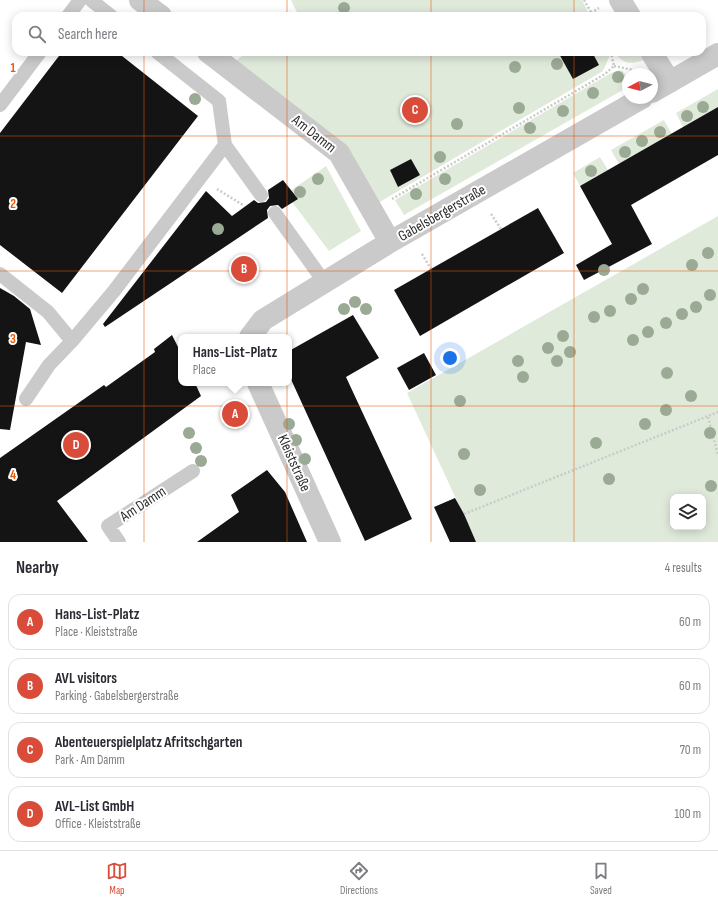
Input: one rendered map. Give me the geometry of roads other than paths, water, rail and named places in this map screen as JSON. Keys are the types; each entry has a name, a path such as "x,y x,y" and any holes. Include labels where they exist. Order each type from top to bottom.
{"street":[{"path":"140,0 156,12"},
{"path":"620,0 628,12"},
{"path":"652,56 661,87 718,54"},
{"name":"Am Damm","path":"213,56 339,153 390,242"},
{"name":"Gabelsbergerstraße","path":"252,334 263,320 390,242 632,104"},
{"name":"Kleiststraße","path":"259,386 330,542"}],"lane":[{"path":"71,12 80,0"},
{"path":"91,0 107,12"},
{"path":"0,105 37,56"},
{"path":"162,56 219,101 225,145 261,195"},
{"path":"26,399 49,365 72,341 114,291 225,145"},
{"path":"275,213 325,283"},
{"path":"0,274 48,312 72,341"},
{"name":"Am Damm","path":"119,542 108,526 193,471"}],"place":[{"name":"Abenteuerspielplatz Afritschgarten","path":"415,110"},
{"name":"AVL visitors","path":"244,269"},
{"name":"Hans-List-Platz","path":"235,414"},
{"name":"AVL-List GmbH","path":"76,445"}]}
